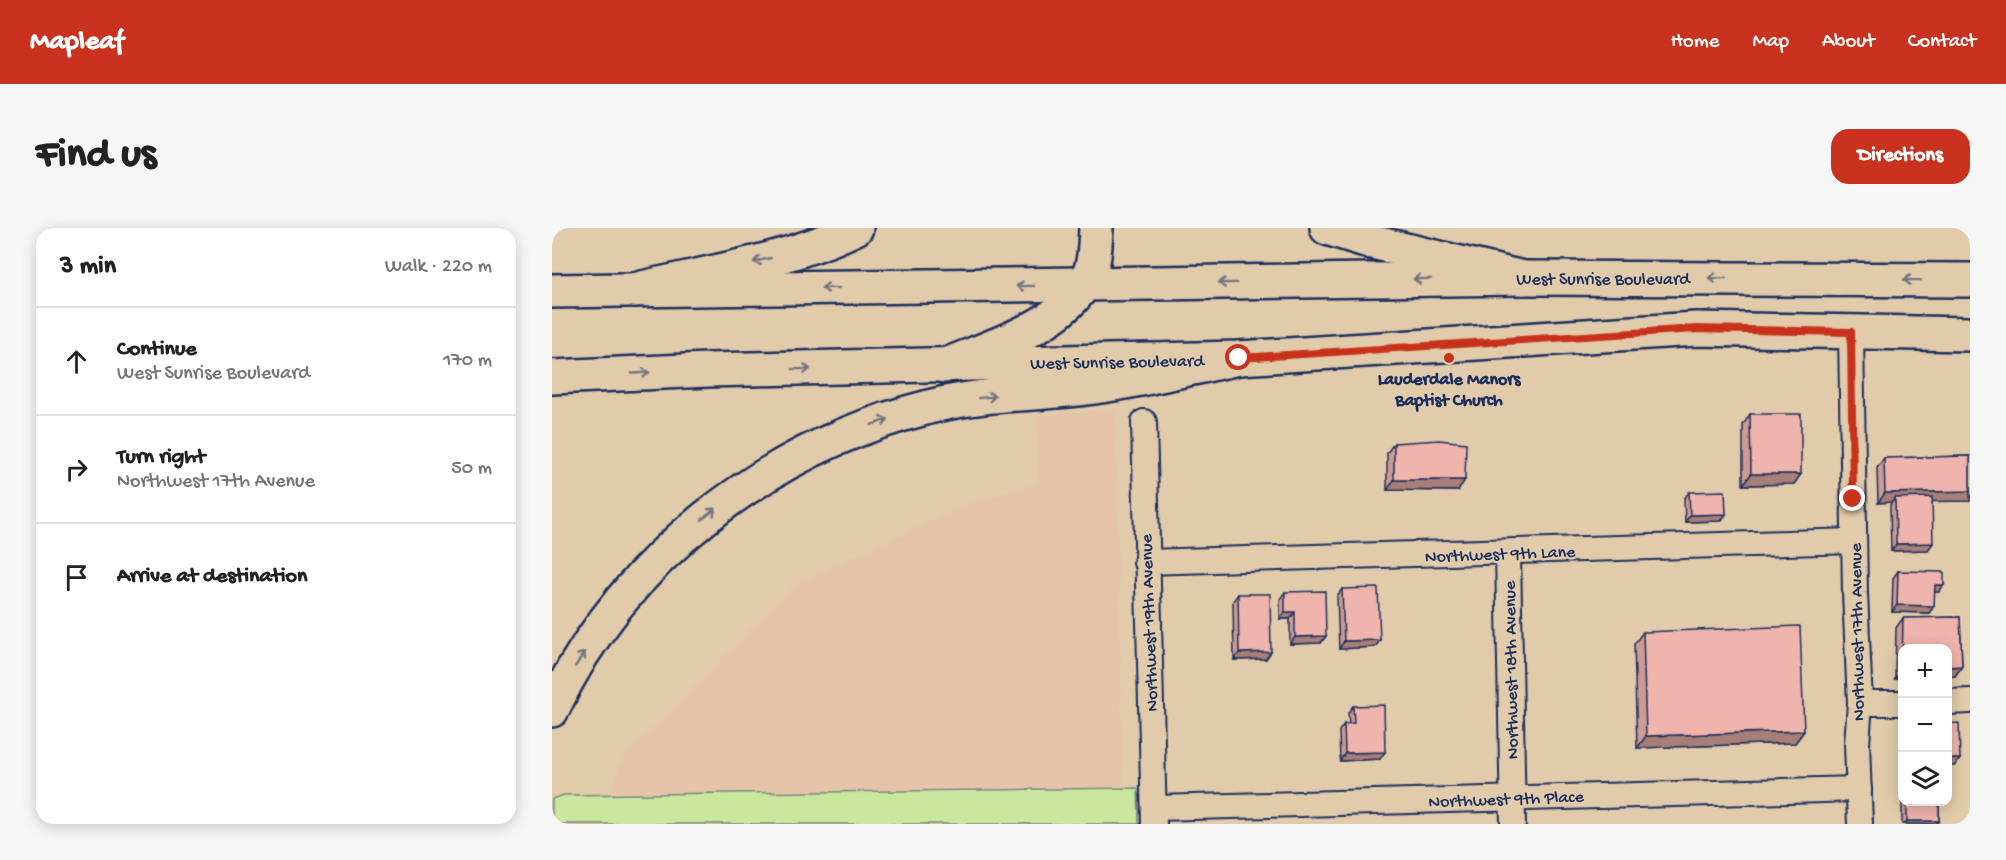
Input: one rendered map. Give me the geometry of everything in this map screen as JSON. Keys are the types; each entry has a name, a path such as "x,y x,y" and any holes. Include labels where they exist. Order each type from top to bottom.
{"main road":[{"path":"634,290 784,255 828,241 856,228"},
{"path":"944,366 1032,329 1067,303 1084,285 1095,252 1096,228"},
{"path":"1326,228 1372,242 1523,278"},
{"name":"West Sunrise Boulevard","path":"552,291 1523,278 1970,280"},
{"name":"West Sunrise Boulevard","path":"568,376 708,370 1239,358 1696,329 1970,334"},
{"path":"552,711 588,646 644,575 715,509 754,482 796,459 866,427 950,402 1088,388 1239,358"}],"street":[{"name":"Northwest 17th Avenue","path":"1851,332 1854,541 1860,703 1857,744 1860,824"},
{"name":"Northwest 19th Avenue","path":"1144,422 1154,816"},
{"name":"Northwest 9th Lane","path":"1146,562 1854,541"},
{"name":"Northwest 18th Avenue","path":"1508,553 1513,824"},
{"path":"1952,702 1970,701"},
{"path":"1860,703 1898,702"},
{"name":"Northwest 9th Place","path":"1154,816 1513,798 1859,789"}],"shaded area":[{"path":"1115,410 1123,788 609,795 624,758 797,583 970,504 1038,483 1037,416"}],"green space":[{"path":"1138,788 1139,824 552,824 552,799 564,795"}],"building":[{"path":"1750,414 1801,414 1801,474 1751,474"},
{"path":"1439,440 1466,443 1465,480 1394,480 1394,443"},
{"path":"1970,456 1970,491 1885,493 1884,458"},
{"path":"1725,491 1726,514 1690,515 1689,492"},
{"path":"1932,497 1933,543 1896,544 1895,498"},
{"path":"1898,571 1944,572 1944,585 1935,585 1934,606 1897,605"},
{"path":"1378,588 1380,640 1344,641 1342,589"},
{"path":"1325,591 1326,636 1295,637 1295,612 1285,612 1285,592"},
{"path":"1238,594 1270,594 1271,652 1239,653"},
{"path":"1960,617 1962,666 1952,667 1952,644 1902,644 1903,618"},
{"path":"1800,626 1804,731 1646,736 1643,632"},
{"path":"1384,705 1385,752 1345,753 1344,724 1354,723 1353,706"},
{"path":"1959,723 1960,759 1952,759 1952,724"},
{"path":"1907,806 1939,806 1939,821 1907,821"}],"place":[{"name":"Lauderdale Manors Baptist Church","path":"1449,358"}],"route":[{"path":"1239,358 1523,338 1696,329 1851,332 1853,499"}]}
